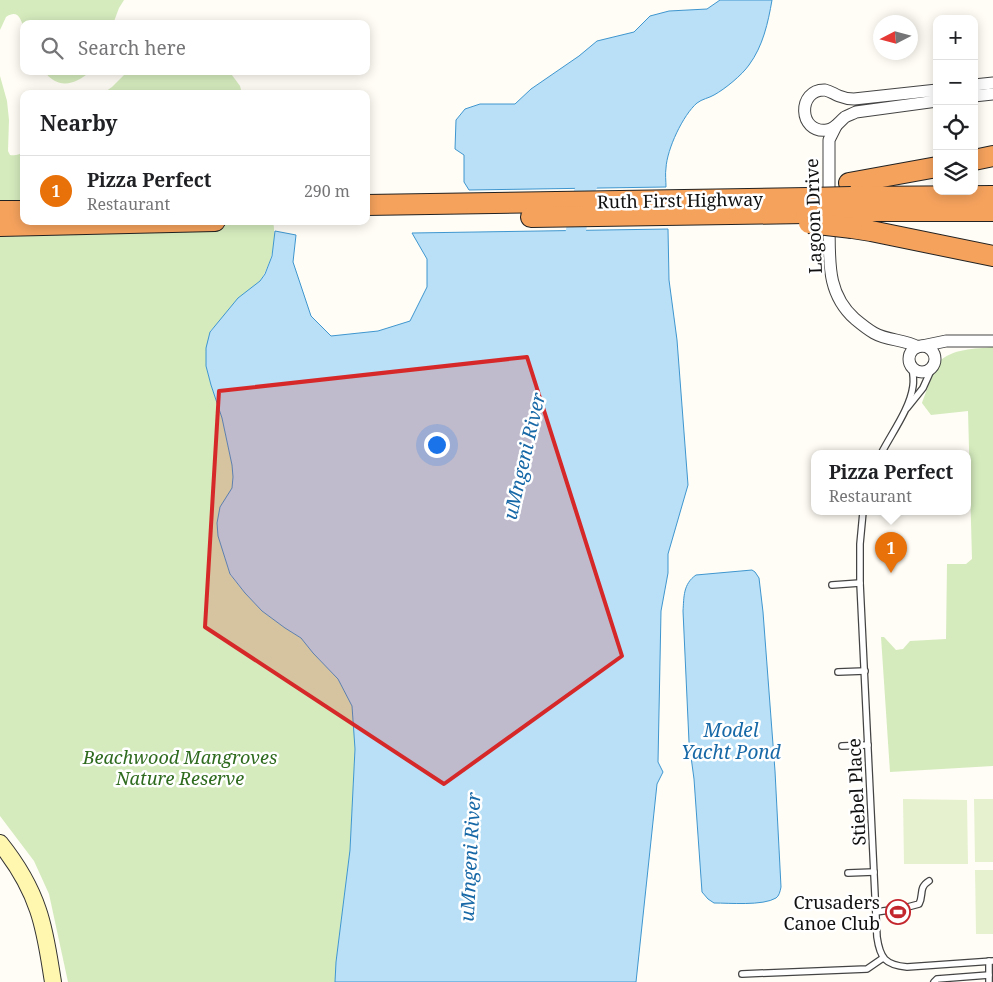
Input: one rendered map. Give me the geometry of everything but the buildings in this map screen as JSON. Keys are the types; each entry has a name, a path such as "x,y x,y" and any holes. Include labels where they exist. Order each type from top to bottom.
{"highway":[{"path":"978,159 993,156"},
{"path":"808,205 850,205 933,169"},
{"name":"Ruth First Highway","path":"850,205 993,196"},
{"name":"Ruth First Highway","path":"370,205 850,205 993,211"},
{"name":"Ruth First Highway","path":"370,219 703,205"},
{"path":"850,205 871,231 993,256"},
{"path":"0,212 20,211"},
{"path":"0,226 43,225"}],"main road":[{"path":"1,846 18,868 31,891 39,911 53,982"}],"street":[{"path":"978,85 993,83"},
{"path":"933,90 854,99 825,90 819,91 809,97 804,108 804,114 810,125 821,130 827,130 856,112 933,102"},
{"path":"978,96 993,94"},
{"name":"Lagoon Drive","path":"836,126 829,140 830,266 834,288 843,306 865,327 880,336 920,347 958,341 993,341"},
{"path":"933,363 932,351 929,348 920,347 910,355 909,359 912,367 919,372 928,371 947,347 958,341"}],"lane":[{"path":"904,412 923,388 933,363"},
{"path":"883,450 904,412 913,386 912,367"},
{"name":"Stiebel Place","path":"863,515 860,544 860,583 876,912 879,948 883,958"},
{"path":"832,585 860,583"},
{"path":"838,672 865,671"},
{"path":"842,746 868,745"},
{"path":"848,873 874,872"},
{"path":"876,912 919,904 922,888 929,882"},
{"path":"742,974 867,969 883,958 889,963 907,968 991,961 989,980 937,979 934,982"}],"highlighted area":[{"path":"527,357 622,656 444,784 205,627 219,391"}],"green space":[{"path":"0,0 124,0 114,20 20,20 18,16 13,14 6,17 0,30"},
{"path":"47,75 86,75 79,80 67,83 55,81"},
{"path":"124,75 232,75 241,90 108,90"},
{"name":"Beachwood Mangroves Nature Reserve","path":"0,76 7,101 9,120 8,151 10,155 20,153 20,225 274,225 274,245 270,260 260,281 210,331 206,366 222,418 233,477 232,488 217,523 218,536 230,575 262,611 301,638 338,679 352,706 355,749 350,850 335,982 68,982 49,894 34,861 0,816"},
{"path":"993,347 993,766 890,772 881,637 884,637 896,650 903,649 910,641 946,639 947,564 966,564 972,559 971,450 969,450 968,411 931,415 922,403 938,363 950,354 964,350"},
{"path":"903,799 967,800 968,864 904,864"},
{"path":"974,799 993,799 993,862 975,862"},
{"path":"975,870 993,870 993,934 976,934"}],"water":[{"path":"720,0 772,0 767,26 754,58 746,69 723,89 697,103 686,116 669,152 666,187 469,190 464,182 464,155 455,149 456,120 465,109 480,104 515,104 531,89 579,56 597,41 634,32 650,16 669,11 707,9"},
{"path":"668,229 669,280 677,340 688,485 668,554 668,573 661,611 658,762 663,772 657,784 636,982 335,982 350,850 355,749 352,706 338,679 301,638 262,611 230,574 218,536 217,523 220,507 232,488 233,477 222,418 206,366 206,348 210,332 238,298 260,281 265,274 272,256 275,231 296,235 293,262 311,316 331,336 378,331 410,321 427,287 427,259 412,233"},
{"name":"Model Yacht Pond","path":"752,570 759,578 763,612 775,771 781,887 778,896 770,901 746,904 714,903 702,892 694,779 689,742 683,611 684,596 686,587 696,575"}],"waterway":[{"name":"uMngeni River","path":"571,258 582,197 597,163"}],"place":[{"name":"Pizza Perfect","path":"891,573"},
{"name":"Crusaders Canoe Club","path":"898,912"}]}
